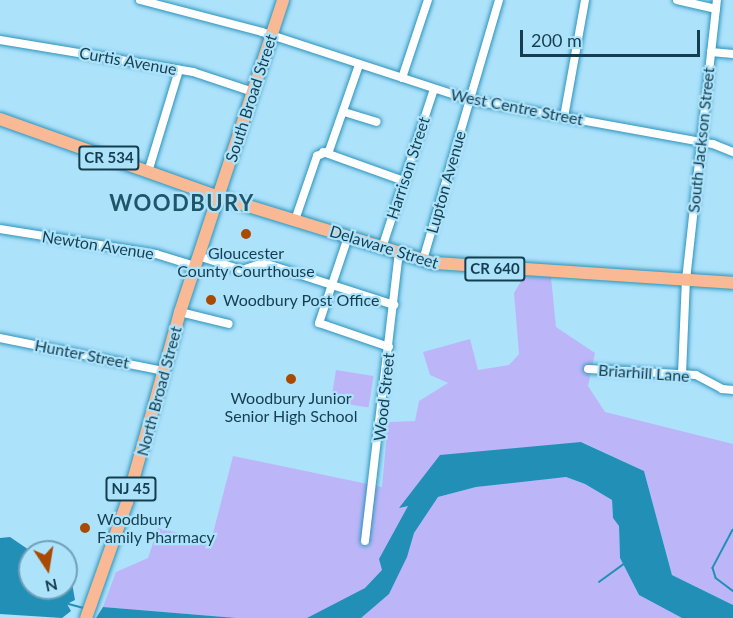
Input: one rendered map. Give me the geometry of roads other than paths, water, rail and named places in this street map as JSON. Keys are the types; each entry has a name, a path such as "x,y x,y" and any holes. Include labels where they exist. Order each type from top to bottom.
{"main road":[{"name":"South Broad Street","path":"219,197 283,0"},
{"name":"CR 534","path":"0,119 219,197"},
{"name":"Delaware Street","path":"219,197 447,266 733,283"},
{"name":"North Broad Street","path":"86,618 128,502 180,312 219,197"}],"street":[{"name":"West Centre Street","path":"140,0 271,36 470,100 701,142 733,152"},
{"path":"402,78 428,0"},
{"name":"Lupton Avenue","path":"423,260 499,0"},
{"path":"564,117 585,0"},
{"path":"676,0 716,4"},
{"name":"South Jackson Street","path":"682,374 686,280 716,4"},
{"name":"Curtis Avenue","path":"0,40 179,70 253,92"},
{"path":"711,52 733,54"},
{"path":"295,220 317,156 329,151 359,65"},
{"path":"148,172 179,70"},
{"name":"Harrison Street","path":"382,248 434,89"},
{"path":"344,112 376,122"},
{"path":"323,152 404,181"},
{"name":"Newton Avenue","path":"0,229 242,270 264,264 394,305"},
{"path":"348,237 319,323 389,347"},
{"name":"Wood Street","path":"365,541 399,253"},
{"path":"180,312 229,324"},
{"name":"Hunter Street","path":"0,338 163,371"},
{"name":"Briarhill Lane","path":"588,369 682,374 733,390"}],"water":[{"path":"581,442 644,471 672,575 733,605 733,618 682,618 639,595 620,558 619,526 613,518 612,500 585,484 566,477 476,487 438,497 414,533 407,557 389,594 361,618 307,618 365,588 382,570 379,559 408,506 399,508 440,455"},
{"path":"10,537 18,542 18,600 75,600 67,604 71,611 62,618 0,614 0,538"},
{"path":"103,607 236,618 96,618"}],"waterway":[{"path":"733,530 713,568 716,578 733,591"},
{"path":"599,582 625,563"},
{"path":"65,603 84,608"}],"place":[{"name":"Gloucester County Courthouse","path":"246,234"},
{"name":"Woodbury Post Office","path":"211,300"},
{"name":"Woodbury Junior Senior High School","path":"291,379"},
{"name":"Woodbury Family Pharmacy","path":"85,528"}],"district":[{"name":"WOODBURY","path":"182,203"}]}
